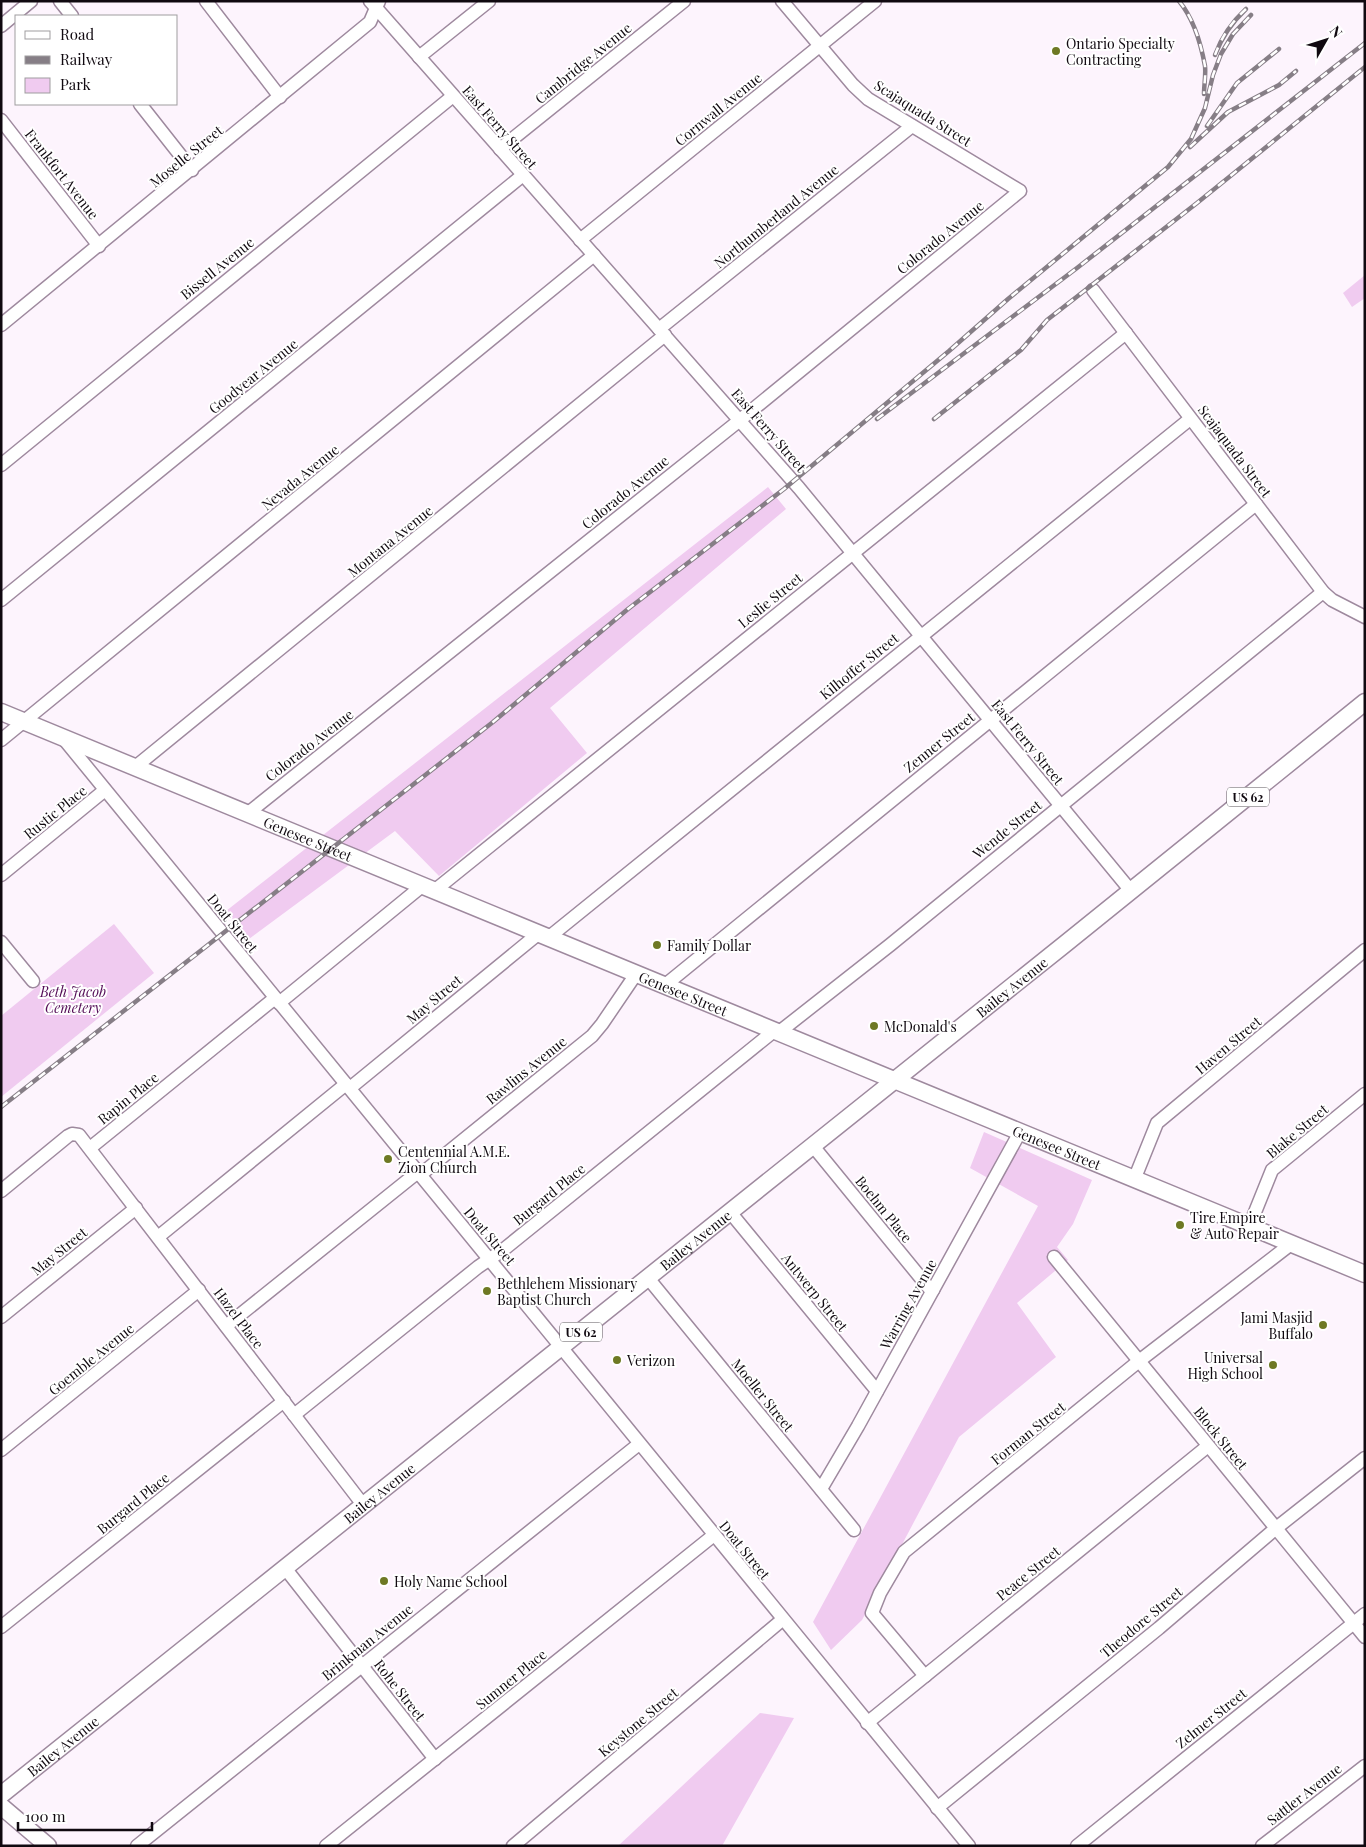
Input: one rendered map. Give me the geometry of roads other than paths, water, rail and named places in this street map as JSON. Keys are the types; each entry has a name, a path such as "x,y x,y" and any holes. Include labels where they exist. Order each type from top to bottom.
{"main road":[{"name":"Bailey Avenue","path":"1,1795 1365,702"},
{"name":"Genesee Street","path":"1,712 1134,1180 1364,1273"},
{"path":"1,1806 48,1846"}],"street":[{"path":"1,26 31,1"},
{"path":"60,1 71,15"},
{"path":"206,1 280,97"},
{"path":"419,57 489,1"},
{"name":"Cambridge Avenue","path":"500,149 684,1"},
{"name":"Scajaquada Street","path":"782,1 853,85 868,99 1020,191"},
{"name":"Cornwall Avenue","path":"580,240 875,1"},
{"name":"Moselle Street","path":"2,322 99,246 370,22 375,4"},
{"name":"East Ferry Street","path":"375,4 453,96 740,420 852,552 1130,891"},
{"name":"Bissell Avenue","path":"1,465 453,96"},
{"path":"141,105 192,170"},
{"name":"Frankfort Avenue","path":"1,120 99,246"},
{"name":"Northumberland Avenue","path":"662,332 912,126"},
{"name":"Goodyear Avenue","path":"1,600 523,175"},
{"name":"Colorado Avenue","path":"247,814 740,420 1020,191"},
{"name":"Nevada Avenue","path":"1,740 594,255"},
{"name":"Scajaquada Street","path":"1093,290 1324,592 1332,600 1365,618"},
{"name":"Montana Avenue","path":"134,768 662,332"},
{"name":"Leslie Street","path":"428,888 1126,333"},
{"name":"Kilhoffer Street","path":"543,936 921,636 1190,419"},
{"name":"Zenner Street","path":"664,986 1256,504"},
{"name":"Wende Street","path":"776,1032 890,944 1324,592"},
{"name":"Doat Street","path":"63,738 562,1347 782,1620 969,1846"},
{"name":"Rustic Place","path":"1,875 105,790"},
{"name":"Rapin Place","path":"90,1148 277,1000 428,888"},
{"name":"May Street","path":"158,1236 348,1086 543,936"},
{"path":"1,942 33,981"},
{"name":"Haven Street","path":"1134,1180 1158,1123 1365,950"},
{"name":"Rawlins Avenue","path":"419,1174 592,1036 636,974"},
{"name":"Burgard Place","path":"294,1415 776,1032"},
{"name":"Blake Street","path":"1249,1227 1272,1170 1365,1094"},
{"name":"Warring Avenue","path":"820,1489 877,1391 1020,1132"},
{"path":"1,1191 72,1134 79,1134 90,1148"},
{"name":"Boehm Place","path":"813,1146 929,1288 933,1290"},
{"name":"Hazel Place","path":"90,1148 364,1506"},
{"path":"226,1326 419,1174"},
{"name":"May Street","path":"1,1317 136,1208"},
{"name":"Antwerp Street","path":"730,1212 877,1391"},
{"name":"Forman Street","path":"925,1676 872,1613 880,1593 904,1552 1140,1361 1291,1244"},
{"name":"Block Street","path":"1054,1257 1365,1637"},
{"name":"Moeller Street","path":"648,1278 854,1530"},
{"name":"Goemble Avenue","path":"1,1450 199,1290"},
{"name":"Burgard Place","path":"1,1628 284,1401"},
{"name":"Brinkman Avenue","path":"137,1846 639,1444"},
{"name":"Peace Street","path":"867,1723 1208,1446"},
{"name":"Theodore Street","path":"937,1808 1159,1628 1275,1529 1365,1458"},
{"name":"Sumner Place","path":"326,1846 714,1535"},
{"name":"Rohe Street","path":"286,1568 435,1759"},
{"name":"Zelmer Street","path":"1077,1846 1365,1614"},
{"name":"Keystone Street","path":"513,1846 782,1620"},
{"name":"Sattler Avenue","path":"1262,1846 1365,1766"}],"railway":[{"path":"1179,1 1193,24 1201,49 1205,66 1204,94"},
{"path":"1215,55 1228,30 1246,9"},
{"path":"1,1107 493,722 628,609 784,489 1008,299 1168,167 1191,139 1205,108 1213,75 1221,54 1233,34 1251,15"},
{"path":"877,419 1077,268 1365,43"},
{"path":"1207,126 1237,83 1279,49"},
{"path":"934,419 1021,350 1047,320 1197,203 1365,67"},
{"path":"1190,147 1228,112 1279,85 1296,71"}],"place":[{"name":"Ontario Specialty Contracting","path":"1056,51"},
{"name":"Family Dollar","path":"657,945"},
{"name":"McDonald's","path":"874,1026"},
{"name":"Centennial A.M.E. Zion Church","path":"388,1159"},
{"name":"Tire Empire & Auto Repair","path":"1180,1225"},
{"name":"Bethlehem Missionary Baptist Church","path":"487,1291"},
{"name":"Jami Masjid Buffalo","path":"1323,1325"},
{"name":"Verizon","path":"617,1360"},
{"name":"Universal High School","path":"1273,1365"},
{"name":"Holy Name School","path":"384,1581"}],"park label":[{"name":"Beth Jacob Cemetery","path":"73,1000"}]}
